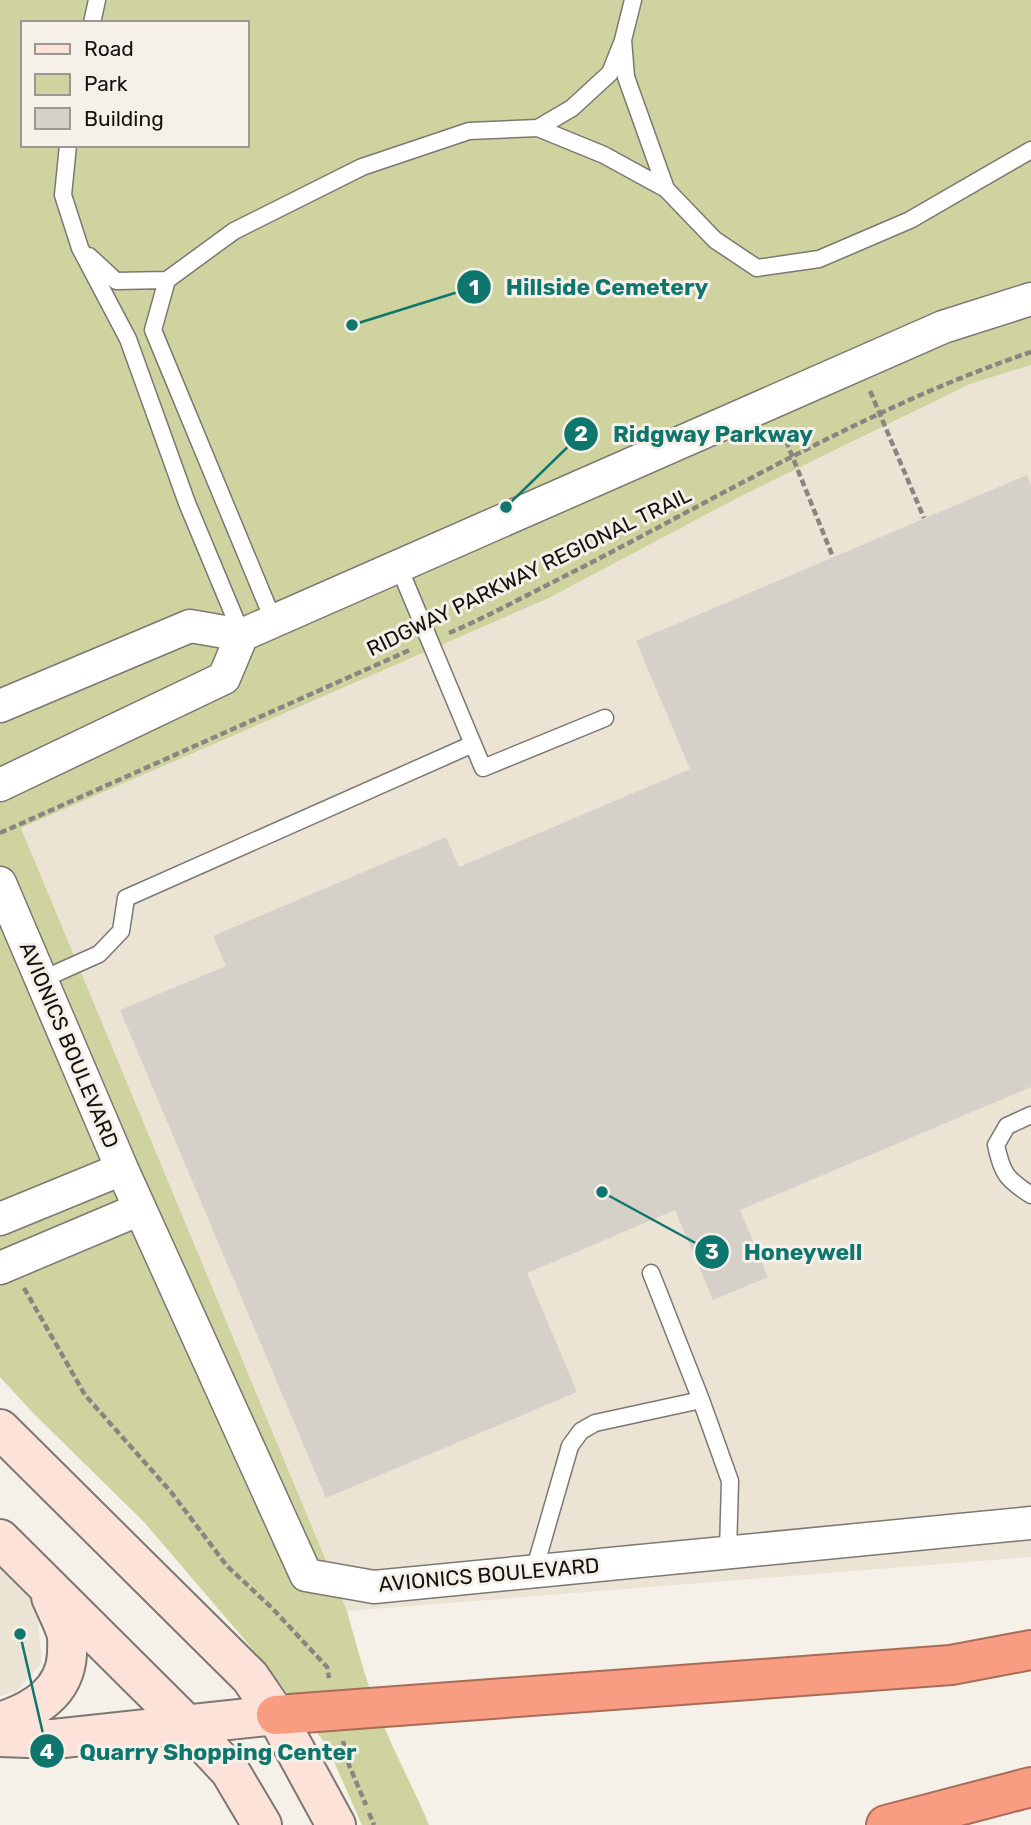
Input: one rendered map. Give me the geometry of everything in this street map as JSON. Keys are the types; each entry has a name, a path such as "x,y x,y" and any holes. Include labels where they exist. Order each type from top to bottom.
{"highway":[{"path":"276,1715 951,1665 1031,1650"},
{"path":"886,1825 1031,1787"}],"main road":[{"path":"0,1429 250,1678 276,1715 336,1825"},
{"path":"0,1539 230,1771 262,1825"},
{"path":"0,1722 25,1714 42,1703 64,1673 67,1635 44,1583"},
{"path":"0,1737 54,1738 276,1715"}],"street":[{"path":"0,706 190,626 242,635 943,327 1031,299"},
{"path":"0,785 224,678 242,635"},
{"name":"AVIONICS BOULEVARD","path":"0,883 122,1169 306,1575 374,1587 1031,1523"},
{"name":"AVIONICS BOULEVARD","path":"0,1219 122,1169"},
{"path":"9,1272 140,1209"}],"lane":[{"path":"92,21 97,0"},
{"path":"538,128 572,108 610,73 623,40 633,0"},
{"path":"623,40 626,78 667,189"},
{"path":"80,248 116,281 167,281 234,231 362,167 469,131 538,128 604,155 667,189 715,240 757,268 819,259 898,225 1031,150"},
{"path":"68,147 63,195 80,248 128,339 187,503 242,635"},
{"path":"167,281 153,330 274,622"},
{"path":"398,565 483,768 605,718"},
{"path":"41,979 99,954 121,931 126,898 473,744"},
{"path":"1031,1115 1007,1126 996,1145 1002,1171 1015,1185 1031,1195"},
{"path":"651,1273 730,1481 728,1552"},
{"path":"534,1571 570,1446 580,1431 596,1423 701,1400"}],"path":[{"name":"RIDGWAY PARKWAY REGIONAL TRAIL","path":"0,833 468,625 879,413 976,371 1031,352"},
{"path":"859,365 924,519"},
{"path":"771,404 833,557"},
{"path":"9,1272 85,1395 171,1492 227,1566 327,1667 331,1691"},
{"path":"342,1740 349,1765 374,1825"}],"shaded area":[{"path":"1031,365 1031,1557 347,1611 21,828 549,598 743,495 970,384"},
{"path":"0,1568 36,1605 42,1663 16,1692 0,1696"}],"green space":[{"path":"0,0 1031,0 1031,365 970,384 743,495 549,598 21,828 347,1611 380,1716 429,1825 362,1825 327,1746 267,1666 144,1522 0,1377"}],"building":[{"path":"1027,475 1031,486 1031,1087 740,1210 768,1277 713,1300 675,1210 527,1273 577,1392 326,1498 120,1010 226,966 213,936 446,837 459,867 690,769 636,641"}],"place":[{"name":"Hillside Cemetery","path":"352,325"},
{"name":"Ridgway Parkway","path":"506,507"},
{"name":"Honeywell","path":"602,1192"},
{"name":"Quarry Shopping Center","path":"20,1634"}]}
